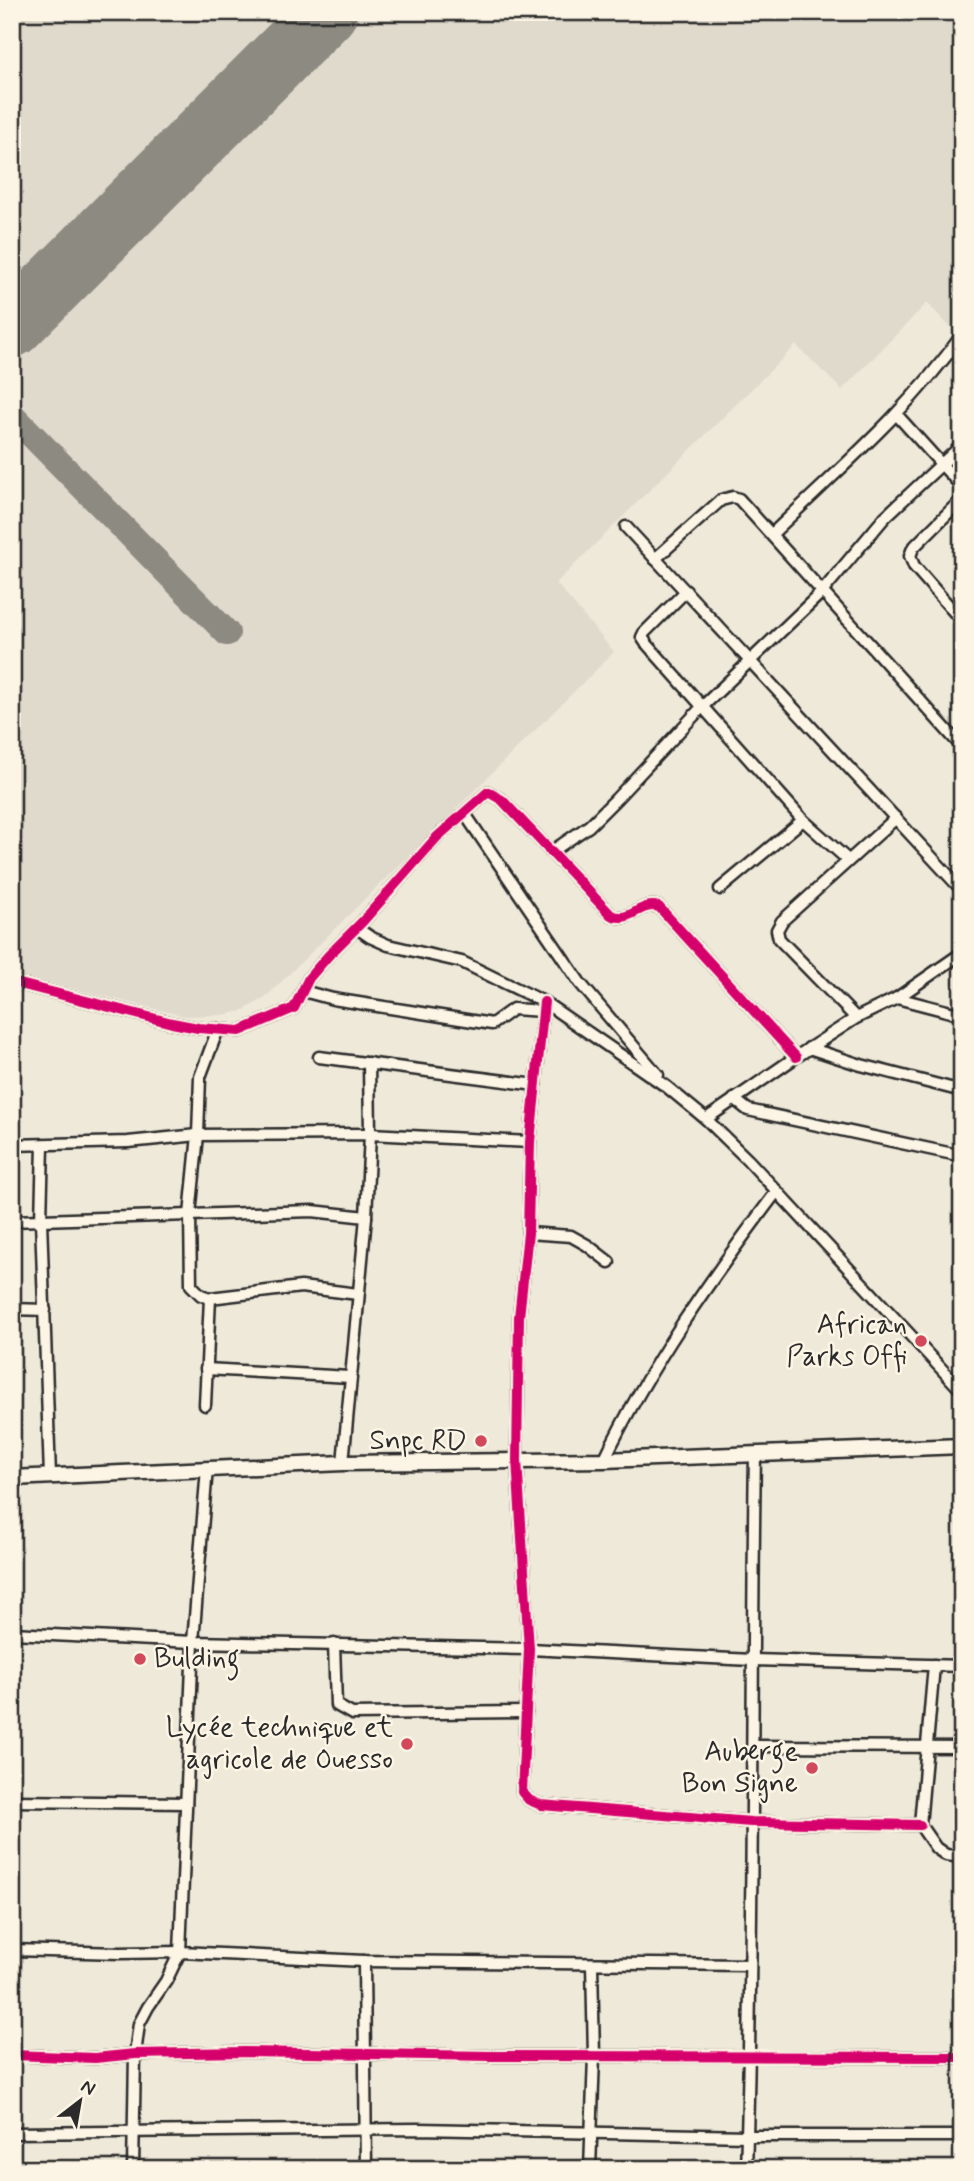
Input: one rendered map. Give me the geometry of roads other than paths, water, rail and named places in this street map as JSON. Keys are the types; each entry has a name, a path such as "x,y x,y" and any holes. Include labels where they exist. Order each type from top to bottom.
{"highway":[{"path":"12,1478 343,1463 604,1460 962,1446"}],"street":[{"path":"772,534 897,415 940,366 962,335"},
{"path":"897,415 962,486"},
{"path":"551,852 589,826 702,707 822,592 874,529 962,445"},
{"path":"655,559 713,507 728,497 739,499 962,747"},
{"path":"962,499 913,548 910,556 914,566 962,621"},
{"path":"626,527 962,890"},
{"path":"686,591 642,637 803,820 848,860"},
{"path":"12,982 144,1017 240,1031 287,1012 298,1002 309,978 328,956 357,928 437,837 486,792 492,793 611,915 618,919 625,918 643,907 659,907 796,1056"},
{"path":"465,814 580,983 667,1087"},
{"path":"856,1018 779,939 777,930 782,921 896,818"},
{"path":"720,889 803,820"},
{"path":"357,928 388,945 462,962 544,1007 667,1087 706,1119 777,1191 962,1391"},
{"path":"706,1119 796,1056 856,1018 897,998 962,953"},
{"path":"303,990 333,999 492,1024 513,1009 544,1007"},
{"path":"897,998 962,1015"},
{"path":"544,1007 530,1142 528,1233 519,1317 517,1460 529,1649 522,1792 529,1800 541,1805 751,1822 920,1825"},
{"path":"218,1029 200,1077 198,1135 190,1215 191,1285 201,1295 209,1298 301,1287 358,1294"},
{"path":"809,1048 861,1065 962,1091"},
{"path":"318,1057 536,1084"},
{"path":"343,1463 366,1217 370,1134 369,1063"},
{"path":"734,1099 748,1110 962,1156"},
{"path":"12,1145 128,1142 198,1135 370,1134 530,1142"},
{"path":"43,1145 41,1220 50,1476"},
{"path":"604,1460 641,1388 709,1284 777,1191"},
{"path":"12,1221 322,1211 366,1217"},
{"path":"528,1233 571,1236 609,1262"},
{"path":"205,1405 209,1298"},
{"path":"12,1309 45,1310"},
{"path":"206,1369 350,1377"},
{"path":"747,2169 754,1746 752,1660 755,1453"},
{"path":"134,2169 135,2054 139,2024 166,1982 180,1952 193,1642 207,1468"},
{"path":"12,1633 193,1642 529,1649 752,1660 962,1665"},
{"path":"334,1644 337,1705 352,1714 526,1712"},
{"path":"934,1665 920,1825 936,1848 946,1855 962,1857"},
{"path":"754,1746 962,1747"},
{"path":"12,1801 186,1803"},
{"path":"12,1950 120,1954 180,1952 363,1961 750,1965"},
{"path":"363,1961 366,2169"},
{"path":"590,2169 594,2056 592,1964"},
{"path":"12,2055 95,2058 135,2054 244,2052 365,2055 962,2057"},
{"path":"12,2133 366,2130 748,2136 962,2136"}],"place":[{"name":"African Parks Offi","path":"921,1341"},
{"name":"Snpc RD","path":"481,1441"},
{"name":"Bulding","path":"140,1659"},
{"name":"Lycée technique et agricole de Ouesso","path":"407,1744"},
{"name":"Auberge Bon Signe","path":"812,1768"}]}
